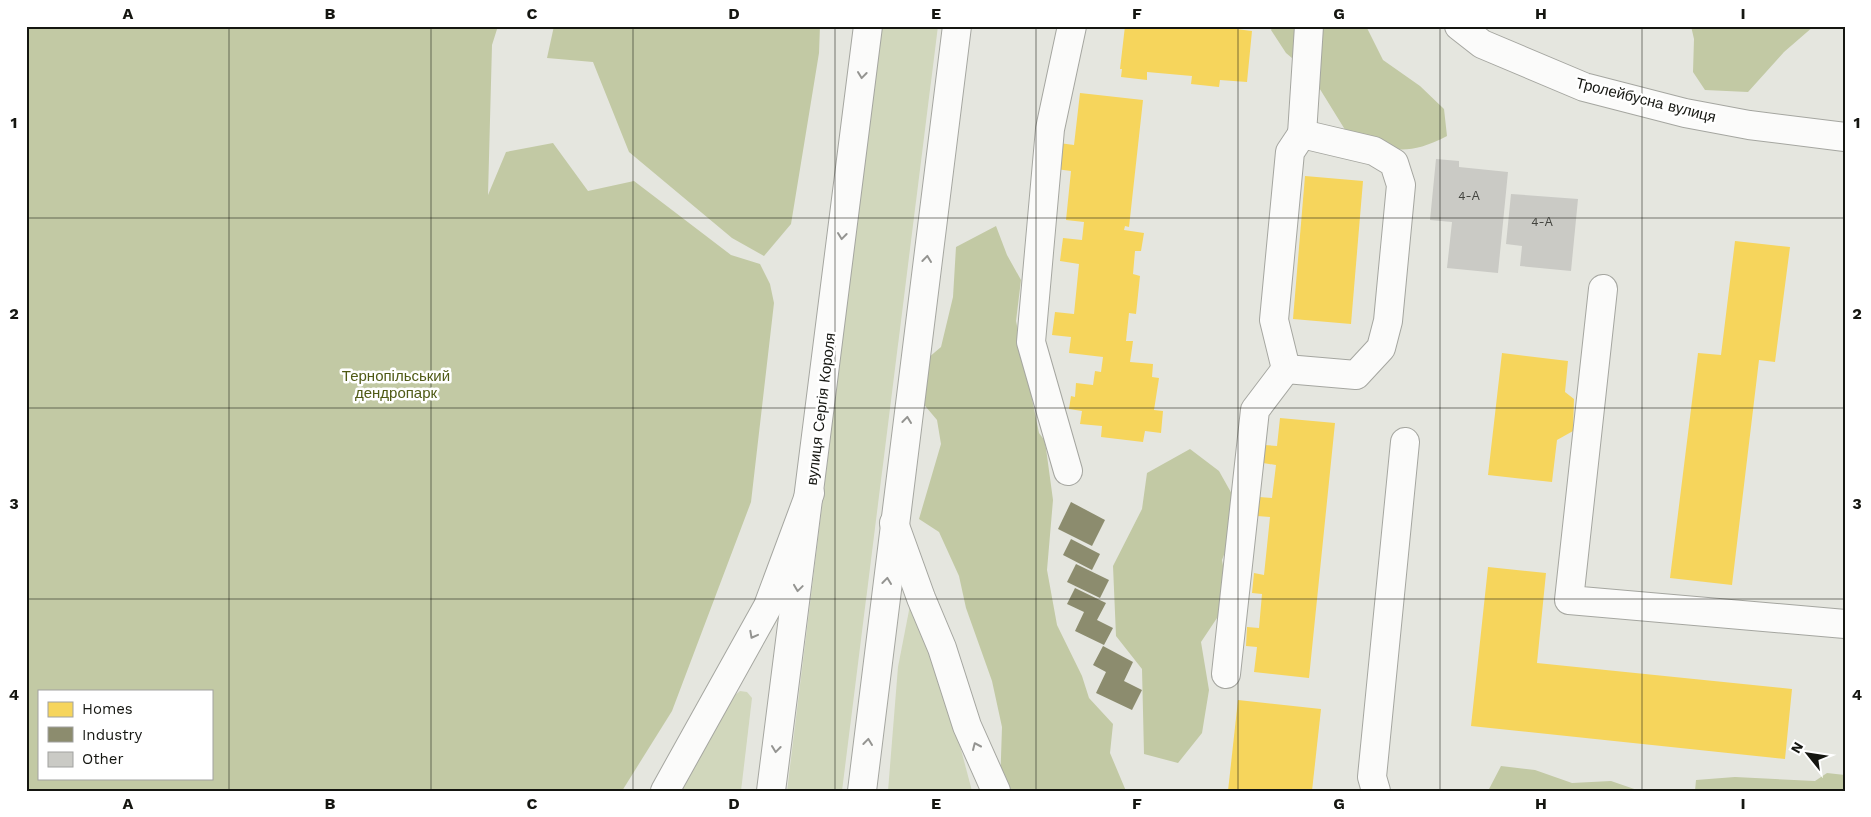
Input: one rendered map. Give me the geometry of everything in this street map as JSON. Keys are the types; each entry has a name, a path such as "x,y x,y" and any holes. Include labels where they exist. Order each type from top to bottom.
{"main road":[{"name":"вулиця Сергія Короля","path":"771,791 868,26"},
{"path":"862,791 956,26"},
{"path":"1068,471 1031,342 1050,129 1072,26"},
{"path":"1286,369 1274,320 1290,152 1302,134 1310,26"},
{"name":"Тролейбусна вулиця","path":"1459,26 1482,44 1584,86 1685,113 1749,125 1845,137"},
{"path":"1286,369 1356,375 1381,348 1388,321 1401,185 1394,163 1374,151 1302,134"},
{"path":"1603,289 1569,600 1845,624"},
{"path":"1226,674 1255,410 1286,369"},
{"path":"1376,791 1372,777 1405,442"},
{"path":"665,791 768,606 810,493"},
{"path":"894,523 942,648 967,726 996,791"}],"green space":[{"name":"Тернопільський дендропарк","path":"26,26 498,26 492,45 488,195 506,152 553,143 588,191 634,181 731,255 760,264 770,284 774,303 751,502 672,711 622,791 26,791"},
{"path":"554,26 820,26 819,53 791,224 764,256 732,238 629,152 593,62 547,58"},
{"path":"881,26 938,26 842,791 787,791"},
{"path":"1273,26 1366,26 1383,60 1420,86 1444,109 1447,136 1433,143 1410,149 1390,148 1352,141 1310,73 1286,53 1271,30"},
{"path":"1691,26 1814,26 1784,52 1748,92 1705,90 1693,72 1694,39"},
{"path":"996,226 1007,255 1021,280 1016,321 1039,433 1045,441 1053,500 1047,570 1057,625 1082,676 1089,698 1113,724 1110,753 1126,791 1003,791 1000,788 1002,727 992,681 966,608 959,576 939,532 919,519 941,444 937,420 921,401 928,358 941,347 953,297 956,247"},
{"path":"1190,449 1219,471 1233,496 1234,528 1222,560 1229,600 1201,642 1209,690 1202,733 1178,763 1144,754 1142,669 1116,636 1113,566 1142,509 1147,473"},
{"path":"912,595 946,693 972,791 888,791 898,667"},
{"path":"740,691 747,692 752,698 741,791 679,791 730,699"},
{"path":"1501,766 1535,770 1572,783 1611,781 1640,791 1488,791"},
{"path":"1827,773 1845,775 1845,791 1695,791 1696,780 1735,777 1815,781"}],"building: Homes":[{"path":"1125,26 1212,26 1252,31 1247,82 1220,80 1219,87 1191,84 1192,76 1147,72 1147,80 1121,77 1122,69 1120,69"},
{"path":"1080,93 1143,100 1129,227 1125,226 1124,230 1144,233 1141,251 1135,251 1133,274 1140,276 1136,314 1129,313 1126,341 1133,341 1130,362 1153,364 1152,377 1159,378 1154,410 1163,411 1161,433 1145,431 1143,442 1101,437 1102,426 1080,424 1082,411 1069,409 1071,396 1075,397 1076,383 1093,385 1095,371 1101,372 1103,357 1069,353 1071,337 1052,335 1055,312 1074,314 1079,264 1060,261 1063,238 1082,240 1084,222 1066,220 1071,171 1056,169 1059,143 1074,145"},
{"path":"1305,176 1363,181 1351,324 1293,319"},
{"path":"1735,241 1790,247 1775,362 1759,360 1732,585 1670,578 1698,353 1721,355"},
{"path":"1502,353 1568,361 1565,392 1574,399 1573,431 1557,440 1552,482 1488,475"},
{"path":"1280,418 1335,423 1309,678 1254,672 1257,647 1246,646 1247,627 1259,628 1262,594 1252,593 1254,573 1264,575 1270,517 1257,516 1259,497 1272,498 1276,465 1263,463 1264,445 1277,446"},
{"path":"1488,567 1546,573 1537,663 1792,689 1785,759 1471,726"},
{"path":"1238,700 1321,709 1312,791 1228,791"}],"building: Industry":[{"path":"1071,502 1105,520 1092,546 1058,529"},
{"path":"1071,539 1100,554 1092,570 1063,555"},
{"path":"1076,564 1109,580 1100,598 1067,582"},
{"path":"1075,588 1106,603 1097,620 1113,628 1104,645 1075,631 1084,612 1067,604"},
{"path":"1103,646 1133,662 1124,681 1142,690 1132,710 1096,693 1106,672 1093,665"}],"building: Other":[{"path":"1436,159 1459,161 1459,167 1508,172 1498,273 1447,268 1452,222 1430,220"},
{"path":"1511,194 1578,199 1571,271 1520,266 1522,246 1506,244"}]}
